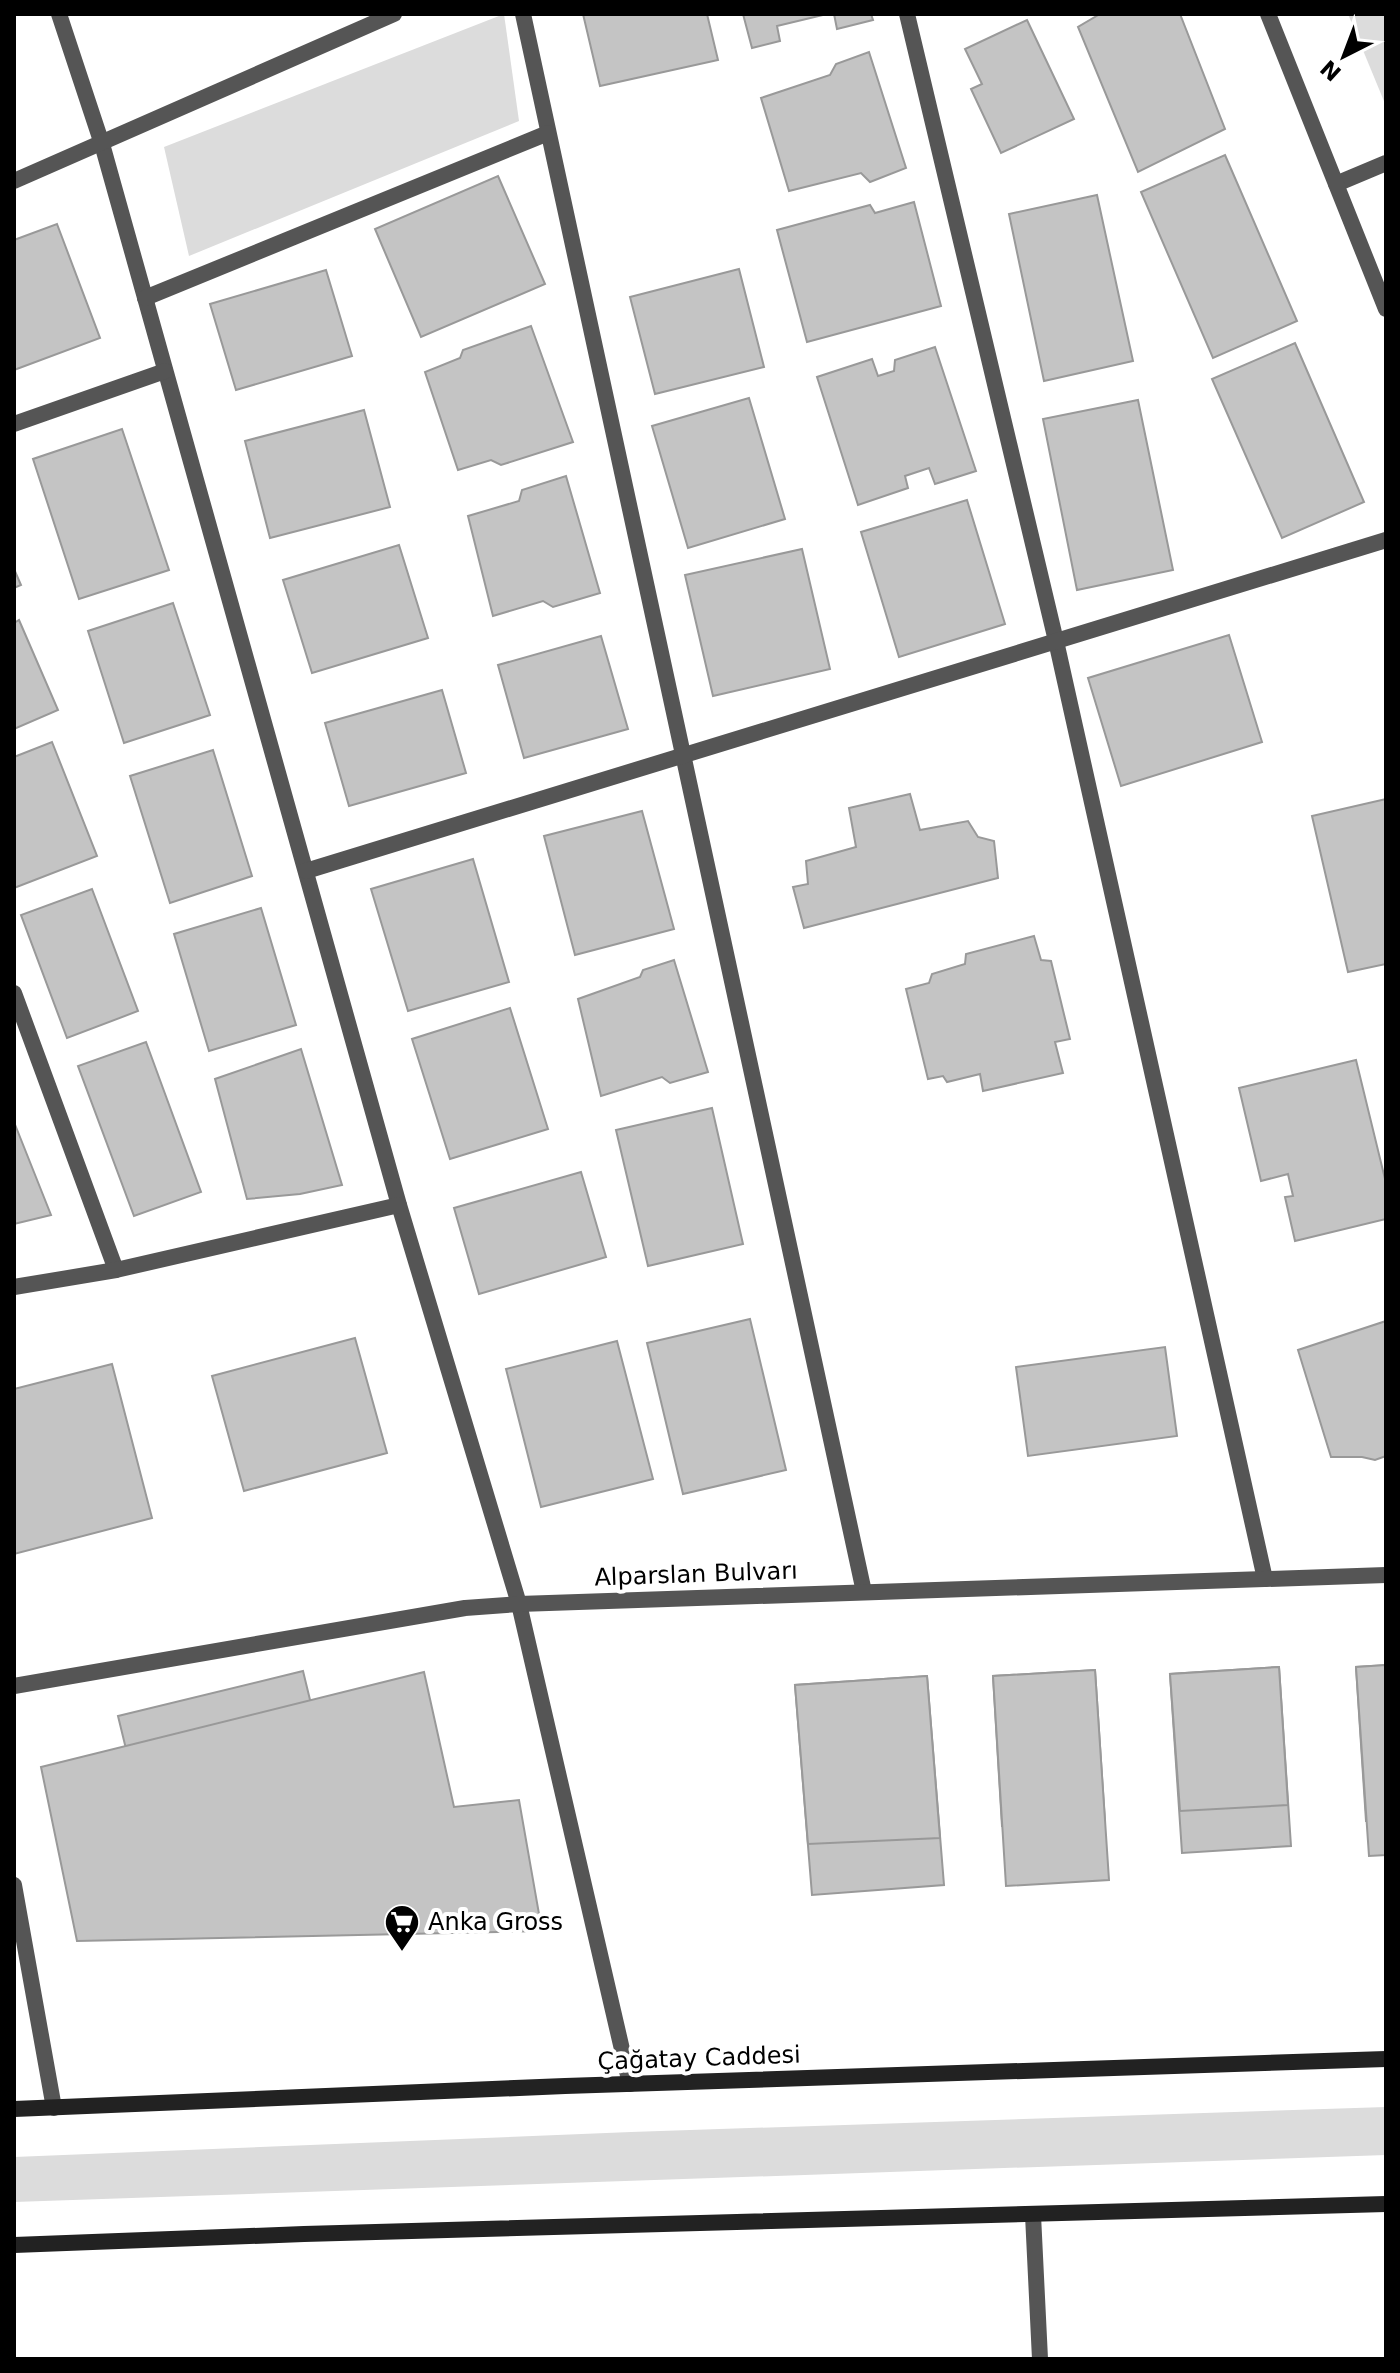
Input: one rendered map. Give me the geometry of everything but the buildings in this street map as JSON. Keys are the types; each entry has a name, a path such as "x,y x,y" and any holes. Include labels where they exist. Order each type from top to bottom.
{"main road":[{"name":"Çağatay Caddesi","path":"14,2109 630,2084 1386,2059"},
{"path":"14,2245 1386,2204"}],"street":[{"path":"59,14 102,144 399,1205 519,1604 630,2084"},
{"path":"14,181 394,14"},
{"path":"523,14 864,1592"},
{"path":"907,14 1056,641 1265,1579"},
{"path":"1268,14 1386,309"},
{"path":"145,298 548,133"},
{"path":"1336,184 1386,163"},
{"path":"14,424 165,371"},
{"path":"306,871 1386,540"},
{"path":"14,993 116,1270"},
{"path":"14,1287 116,1270 399,1205"},
{"name":"Alparslan Bulvarı","path":"14,1686 421,1614 519,1604 1386,1575"},
{"path":"14,1885 54,2108"},
{"path":"1033,2215 1040,2359"}],"shaded area":[{"path":"504,14 519,121 189,256 164,147"},
{"path":"1348,14 1386,14 1386,106"},
{"path":"1386,2107 1386,2155 14,2202 14,2157 631,2132"}],"place":[{"name":"Anka Gross","path":"402,1953"}]}
